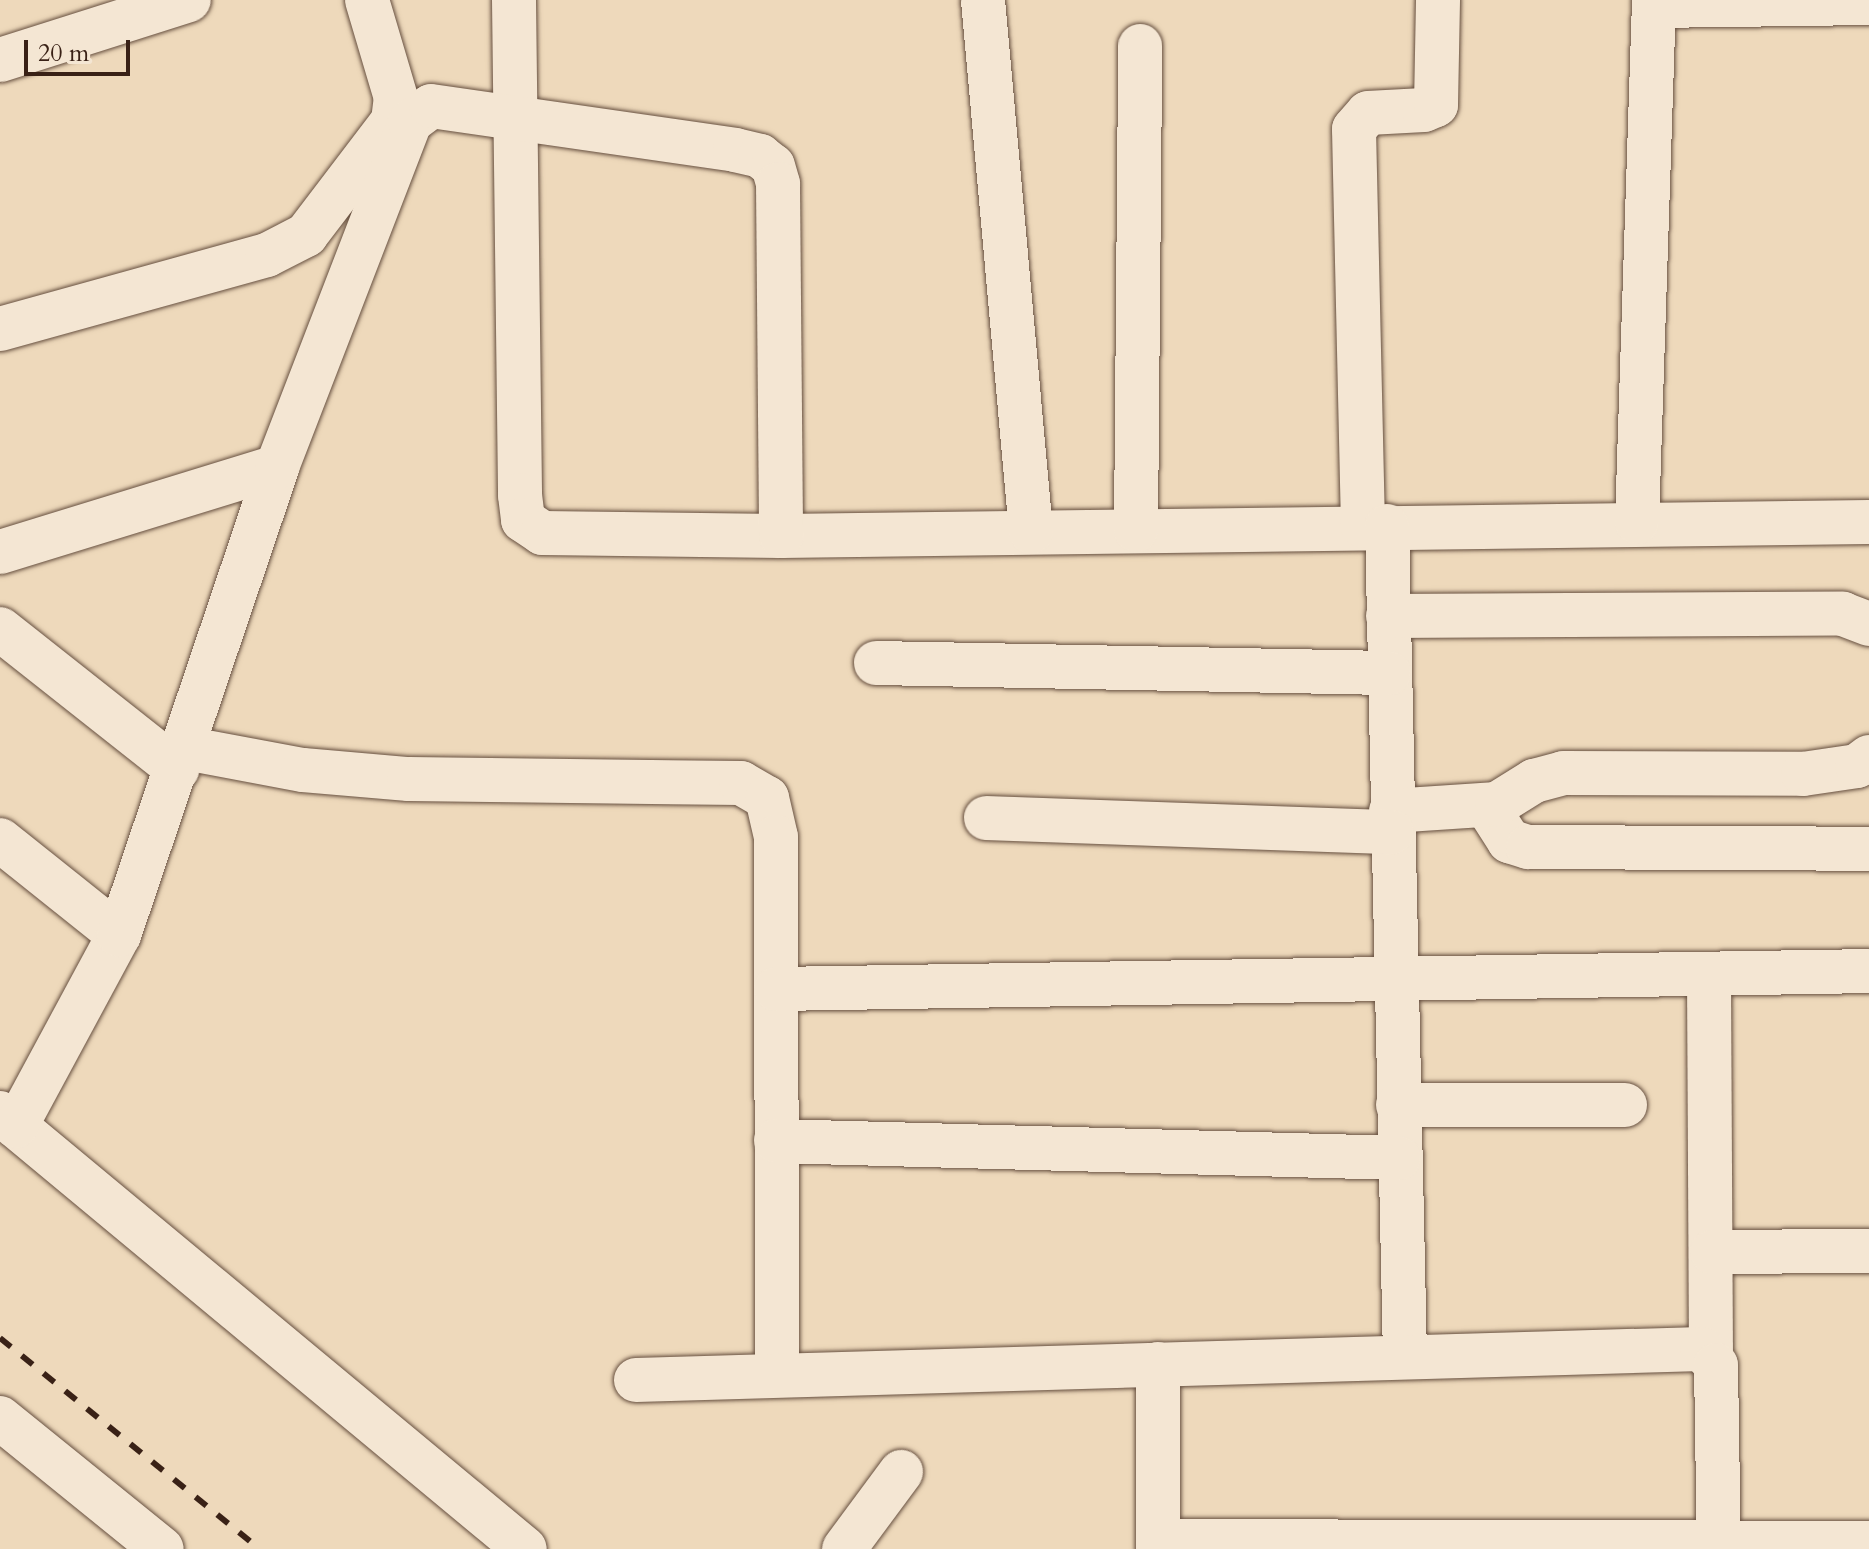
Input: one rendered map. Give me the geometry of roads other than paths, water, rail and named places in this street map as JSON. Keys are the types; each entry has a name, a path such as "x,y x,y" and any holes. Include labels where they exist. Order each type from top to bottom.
{"street":[{"path":"0,60 189,0"},
{"path":"0,329 267,255 306,235 393,121 396,98 367,0"},
{"path":"514,0 523,520 542,533 781,536 1637,522 1869,522"},
{"path":"983,0 1031,532"},
{"path":"1405,1357 1388,616 1375,526 1354,129 1368,113 1424,110 1436,105 1438,0"},
{"path":"1637,522 1654,3 1869,3"},
{"path":"1136,530 1140,46"},
{"path":"525,1549 8,1120 119,935 181,759 277,467 410,122 431,106 445,105 514,120 735,150 760,156 773,166 778,184 781,536"},
{"path":"0,552 277,467"},
{"path":"1388,616 1843,614 1869,624"},
{"path":"0,629 181,759 409,779 741,783 767,798 776,837 777,1375"},
{"path":"876,663 1389,673"},
{"path":"986,818 1391,821 1486,805 1563,773 1803,774 1865,765"},
{"path":"1486,805 1509,841 1528,847 1869,849"},
{"path":"0,840 119,935"},
{"path":"776,989 1709,977 1869,971"},
{"path":"1709,977 1711,1355 1716,1365 1719,1546"},
{"path":"1398,1105 1625,1105"},
{"path":"776,1141 1399,1158"},
{"path":"1712,1252 1869,1251"},
{"path":"636,1380 1691,1349 1711,1355"},
{"path":"1158,1364 1158,1545 1719,1546 1869,1543"},
{"path":"0,1418 162,1549"},
{"path":"844,1549 901,1472"}],"railway":[{"path":"0,1338 260,1549"}]}
